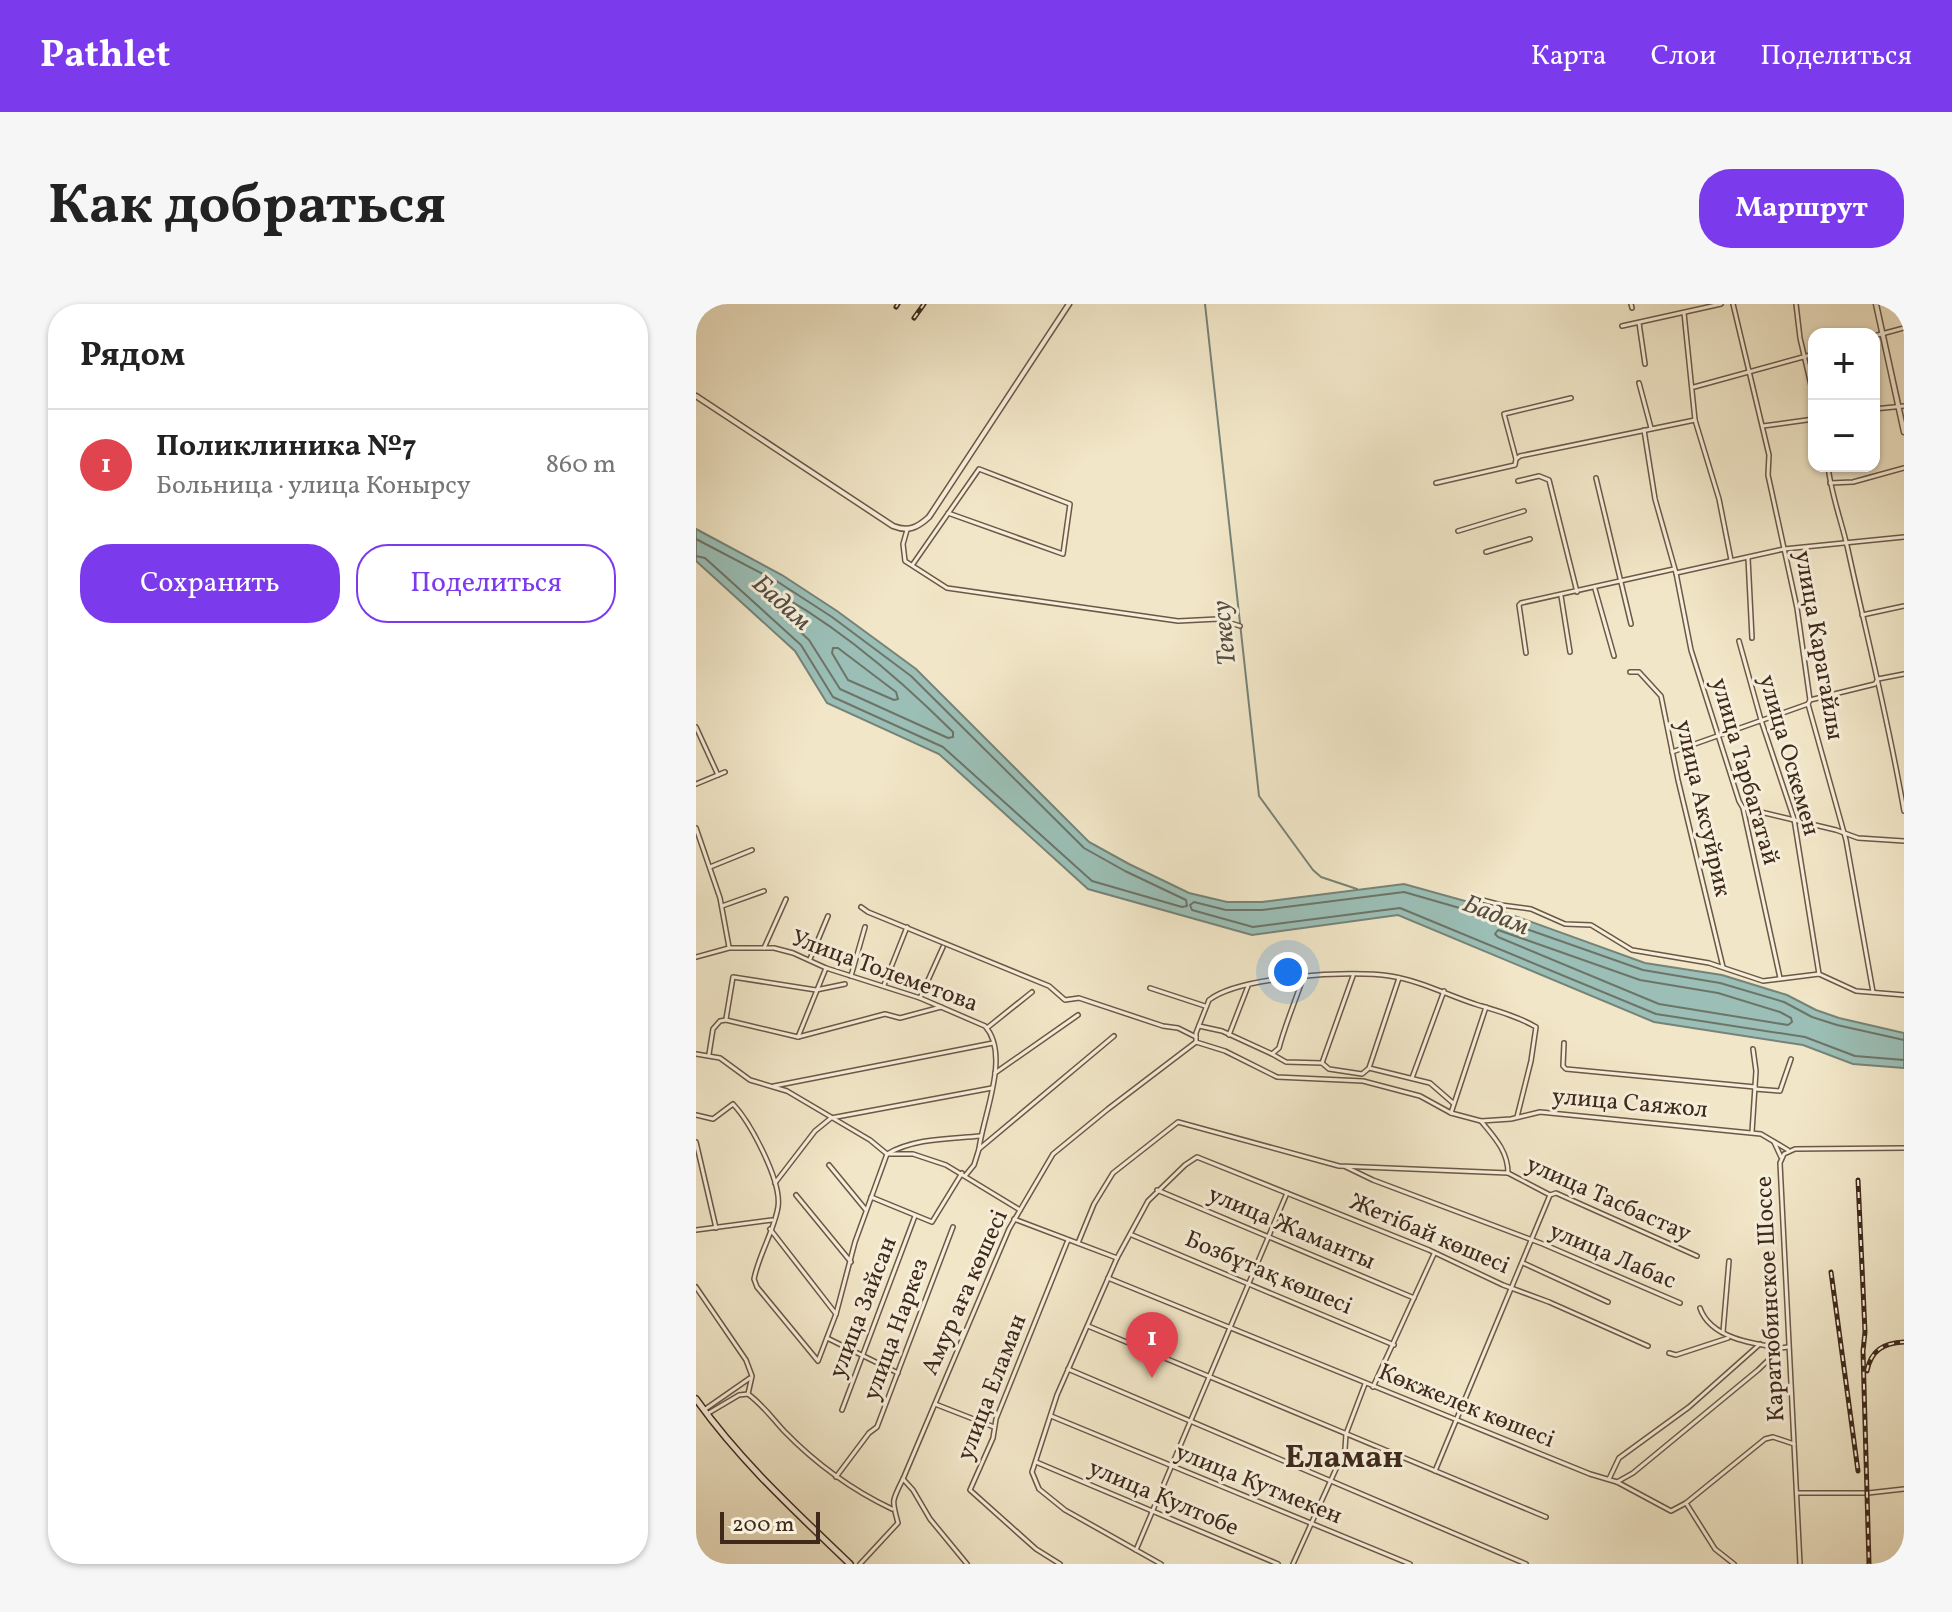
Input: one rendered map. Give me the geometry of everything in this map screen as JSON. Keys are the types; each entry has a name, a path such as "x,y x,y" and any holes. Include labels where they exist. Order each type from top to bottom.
{"main road":[{"path":"696,1399 772,1489 850,1564"}],"street":[{"path":"696,396 893,526 907,530 929,517 1069,304"},
{"path":"1622,326 1721,304"},
{"name":"улица Карагайлы","path":"1733,304 1769,455 1768,475 1797,608 1809,702 1844,834 1873,992"},
{"path":"1796,304 1808,370"},
{"path":"1876,304 1901,406 1904,432"},
{"path":"1684,313 1695,420 1721,508 1731,560"},
{"path":"1639,323 1645,364"},
{"path":"1882,333 1904,328"},
{"path":"1693,388 1808,355"},
{"path":"1639,383 1651,428"},
{"path":"1436,483 1515,465 1504,414 1571,398"},
{"path":"1880,408 1901,406"},
{"path":"1516,459 1695,420"},
{"path":"1763,426 1808,420"},
{"name":"улица Тарбагатай","path":"1644,430 1655,499 1675,571 1691,650 1743,808 1780,978"},
{"path":"1830,483 1853,482 1904,468"},
{"path":"913,564 948,513 979,469 1070,504 1063,554 948,513"},
{"path":"1829,472 1902,782 1904,811"},
{"path":"1518,481 1539,476 1549,480 1577,592"},
{"path":"1596,478 1631,624"},
{"path":"1458,531 1524,511"},
{"path":"907,530 903,553 905,561 947,588 1178,621 1218,619 1240,626"},
{"path":"1526,653 1519,605 1784,549 1904,537"},
{"path":"1486,552 1530,539"},
{"path":"1748,558 1752,638"},
{"path":"1595,589 1614,656"},
{"path":"1561,595 1570,652"},
{"path":"1862,615 1904,606"},
{"name":"улица Оскемен","path":"1739,641 1794,819 1819,974"},
{"name":"улица Аксуйрик","path":"1630,672 1639,672 1661,696 1723,967"},
{"path":"1672,752 1809,702 1875,684 1878,679 1904,674"},
{"path":"696,727 718,775"},
{"path":"696,784 725,772"},
{"path":"1743,808 1872,840 1904,841"},
{"path":"696,828 722,906 729,948"},
{"path":"710,867 752,850"},
{"path":"722,906 764,891"},
{"path":"1475,898 1531,909 1565,924 1591,925 1632,950 1723,967 1763,981 1819,974 1850,989 1904,995"},
{"path":"764,948 786,899"},
{"name":"улица Саяжол","path":"861,907 1049,986 1065,1000 1079,998 1163,1026 1178,1028 1194,1041 1225,1051 1277,1077 1363,1081 1420,1096 1451,1113 1481,1121 1517,1118 1540,1112 1752,1132 1788,1150"},
{"path":"810,959 828,916"},
{"path":"851,976 865,927"},
{"path":"884,985 907,927"},
{"path":"920,998 943,947"},
{"name":"Улица Толеметова","path":"696,957 729,948 764,948 793,953 826,968 920,998 987,1028 993,1043 995,1073 979,1149"},
{"path":"798,1037 826,968"},
{"path":"1194,1041 1205,1006 1215,995 1249,984 1353,975 1399,978 1444,991 1536,1027 1517,1118"},
{"path":"1322,1063 1353,975"},
{"path":"726,1020 733,977 816,990 845,984"},
{"path":"1272,1054 1279,1048 1303,978"},
{"path":"1199,1026 1229,1035 1286,1062 1322,1063 1329,1069 1359,1074 1369,1066 1399,978"},
{"path":"1229,1035 1249,984"},
{"path":"1150,988 1205,1006"},
{"path":"1412,1079 1444,991"},
{"path":"987,1028 1032,992"},
{"path":"709,1055 715,1024 726,1020 798,1037 885,1014 900,1018 941,1007"},
{"path":"1451,1113 1486,1007"},
{"path":"995,1073 1078,1015"},
{"path":"964,1174 974,1165 979,1149 1114,1036"},
{"name":"Амур аға көшесі","path":"860,1564 898,1525 899,1520 892,1509 894,1496 1014,1219 1053,1154 1194,1041"},
{"path":"770,1086 993,1043"},
{"path":"1564,1043 1564,1068 1780,1091 1791,1059"},
{"path":"1752,1132 1756,1071 1753,1049"},
{"path":"696,1054 709,1055 729,1064 750,1080 787,1091 887,1154 913,1154 946,1165 1020,1210"},
{"path":"1369,1066 1433,1084 1453,1103"},
{"path":"775,1183 815,1131 831,1118 992,1088"},
{"path":"696,1115 713,1119 734,1104 753,1130 775,1183 778,1208 754,1279 817,1362 836,1314 866,1210 887,1154 901,1146 980,1136"},
{"name":"улица Тасбастау","path":"1481,1121 1500,1143 1508,1173"},
{"name":"улица Тасбастау","path":"1078,1243 1094,1204 1113,1173 1178,1122 1305,1159 1345,1166 1508,1173 1550,1195 1556,1193 1697,1256"},
{"path":"696,1142 716,1228"},
{"path":"1774,1142 1781,1158"},
{"name":"Каратюбинское Шоссе","path":"1800,1564 1781,1158 1788,1150 1904,1148"},
{"name":"Жетібай көшесі","path":"1157,1190 1197,1157 1288,1192 1648,1346"},
{"path":"829,1165 866,1210"},
{"name":"улица Лабас","path":"1345,1166 1680,1303"},
{"name":"улица Зайсан","path":"871,1197 933,1221 964,1174"},
{"path":"1157,1190 1148,1201 1108,1278 1068,1369 1032,1472 1039,1489 1065,1510 1161,1564"},
{"name":"улица Жаманты","path":"1157,1190 1414,1298"},
{"path":"1136,1550 1288,1192"},
{"path":"796,1195 851,1262"},
{"path":"1435,1471 1550,1195"},
{"name":"улица Зайсан","path":"842,1410 915,1216"},
{"path":"1014,1219 1117,1258"},
{"path":"696,1230 774,1220"},
{"name":"улица Наркез","path":"836,1477 877,1427 953,1227"},
{"path":"770,1229 836,1314"},
{"name":"Бозбұтақ көшесі","path":"1130,1234 1394,1345"},
{"name":"улица Еламан","path":"1060,1564 1036,1549 970,1490 993,1438 994,1427 1068,1240"},
{"path":"1373,1387 1434,1254"},
{"path":"1723,1332 1729,1261"},
{"path":"1523,1263 1608,1302"},
{"name":"Көкжелек көшесі","path":"1108,1278 1365,1384 1617,1482 1671,1511 1686,1503"},
{"path":"696,1287 746,1360 752,1376 748,1394"},
{"path":"1700,1308 1703,1317 1728,1338"},
{"path":"1087,1326 1546,1517"},
{"path":"827,1338 898,1373"},
{"path":"1669,1353 1676,1355 1728,1338 1788,1347"},
{"path":"1609,1479 1619,1458 1689,1407 1760,1344"},
{"path":"1617,1482 1633,1473 1781,1348"},
{"path":"1068,1369 1526,1564"},
{"path":"705,1412 752,1376"},
{"path":"1293,1564 1345,1449 1346,1434 1365,1384"},
{"path":"705,1412 739,1395 748,1394 764,1406 782,1429 824,1469 860,1494 892,1509"},
{"path":"935,1404 994,1427"},
{"name":"улица Кутмекен","path":"1051,1416 1410,1564"},
{"path":"1734,1564 1715,1549 1686,1503 1765,1439 1773,1437 1794,1444"},
{"name":"улица Култобе","path":"1036,1462 1278,1564"},
{"path":"903,1479 930,1519 967,1564"},
{"path":"1797,1493 1904,1489"}],"water":[{"name":"Бадам","path":"696,529 782,575 916,669 1089,842 1189,893 1227,902 1262,902 1404,884 1501,911 1645,963 1722,975 1787,995 1839,1018 1904,1033 1904,1068 1853,1064 1803,1045 1654,1022 1398,915 1252,935 1088,889 939,754 827,703 795,651 696,561"}],"waterway":[{"name":"Текесу","path":"1205,304 1259,796 1313,870 1321,877 1357,889"}],"railway":[{"path":"914,318 924,304"},
{"path":"1858,1180 1865,1332 1869,1564"},
{"path":"1831,1272 1858,1471"},
{"path":"1867,1371 1880,1349 1904,1342"}],"place":[{"name":"Поликлиника №7","path":"1152,1378"}],"district":[{"name":"Еламан","path":"1344,1456"}]}
